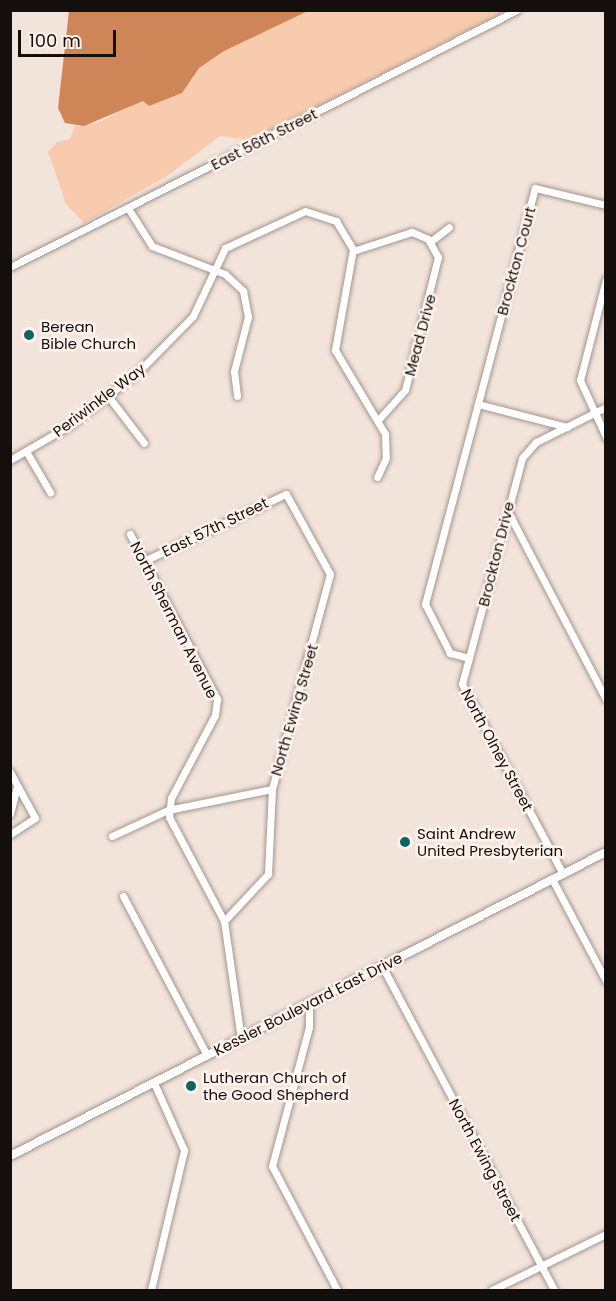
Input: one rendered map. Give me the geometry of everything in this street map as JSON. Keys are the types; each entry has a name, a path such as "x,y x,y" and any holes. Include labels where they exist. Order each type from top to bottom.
{"main road":[{"name":"Kessler Boulevard East Drive","path":"10,1156 606,852"}],"street":[{"name":"East 56th Street","path":"10,267 517,10"},
{"name":"Brockton Court","path":"469,658 450,652 425,604 535,188 606,205"},
{"path":"128,208 152,246 212,269 235,281 248,305 234,370 237,396"},
{"name":"Periwinkle Way","path":"10,460 108,396 188,323 212,269 230,244 305,211 338,223 353,251"},
{"path":"376,477 387,449 378,420 335,350 353,251 409,232 430,242 449,227"},
{"name":"Mead Drive","path":"378,420 402,399 412,368 438,266 430,242"},
{"path":"606,279 580,380 593,413 606,437"},
{"path":"108,396 144,443"},
{"path":"478,404 567,427 606,407"},
{"name":"Brockton Drive","path":"469,658 507,510 526,452 567,427"},
{"path":"26,451 50,492"},
{"name":"East 57th Street","path":"144,561 286,494"},
{"name":"North Ewing Street","path":"224,921 268,874 272,789 330,581 286,494"},
{"path":"507,510 606,699"},
{"name":"North Sherman Avenue","path":"130,534 217,700 168,810"},
{"name":"North Olney Street","path":"469,658 462,684 563,874"},
{"path":"10,772 34,818 10,834"},
{"path":"10,814 16,781"},
{"path":"112,837 168,810 272,789"},
{"path":"168,810 171,824 224,921 241,1039"},
{"path":"552,879 606,981"},
{"path":"123,896 207,1055"},
{"name":"North Ewing Street","path":"382,966 554,1290"},
{"path":"309,1004 309,1027 272,1166 337,1290"},
{"path":"151,1290 184,1150 154,1083"},
{"path":"492,1290 606,1234"}],"shaded area":[{"path":"69,10 308,11 224,51 199,68 182,93 149,106 143,101 84,126 65,123 58,108"},
{"path":"308,11 505,11 250,140 220,136 167,176 84,223 66,204 48,152 57,142 70,139 75,126 99,122 143,100 149,106 182,93 199,68 224,51"}],"place":[{"name":"Berean Bible Church","path":"29,335"},
{"name":"Saint Andrew United Presbyterian","path":"405,842"},
{"name":"Lutheran Church of the Good Shepherd","path":"191,1086"}]}
